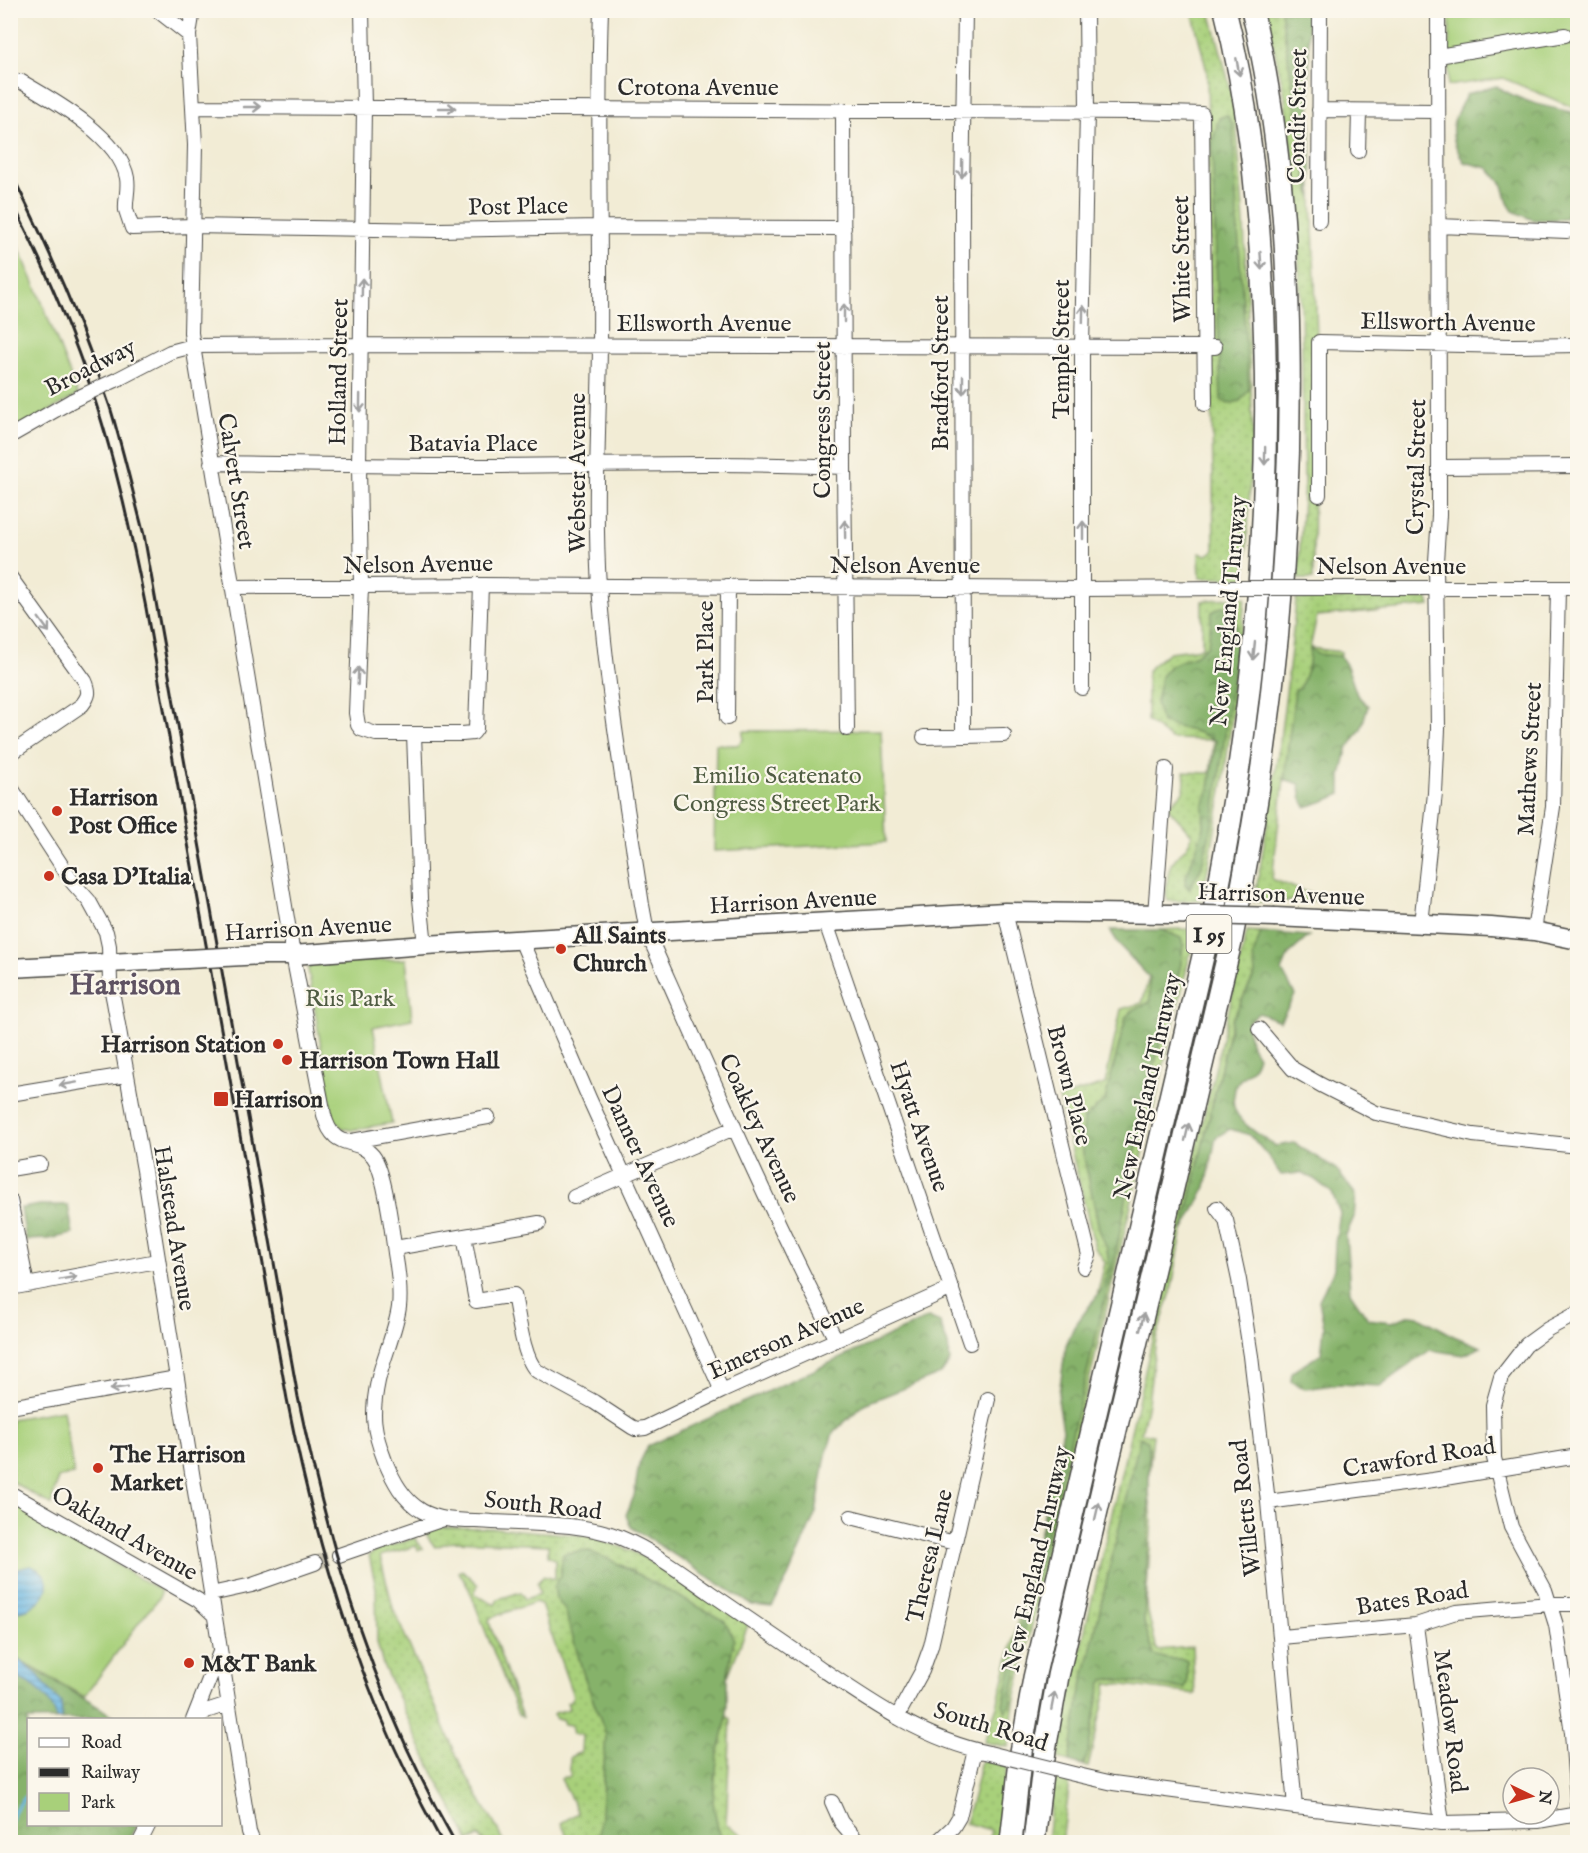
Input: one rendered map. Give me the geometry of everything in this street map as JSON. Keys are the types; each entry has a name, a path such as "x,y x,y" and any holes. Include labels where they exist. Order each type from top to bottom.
{"highway":[{"name":"New England Thruway","path":"1011,1842 1021,1752 1034,1678 1215,905 1234,802 1250,689 1263,529 1264,339 1261,263 1251,150 1240,74 1225,10"},
{"name":"New England Thruway","path":"1034,1842 1056,1685 1231,942 1253,831 1269,720 1286,532 1289,419 1288,306 1277,145 1268,80 1252,10"}],"main road":[{"name":"Harrison Avenue","path":"10,968 187,958 293,955 425,945 1005,912 1275,917 1420,924 1534,931 1578,940"}],"street":[{"path":"157,10 189,35"},
{"name":"Calvert Street","path":"192,10 189,35 195,145 191,333 293,955 326,1125 331,1133 344,1142"},
{"name":"Holland Street","path":"362,10 364,108 359,465 361,587 356,713 358,725 376,734 414,734"},
{"name":"Webster Avenue","path":"601,10 597,516 599,586 610,688 647,933"},
{"name":"Bradford Street","path":"963,736 962,195 965,10"},
{"name":"Temple Street","path":"1082,688 1082,347 1087,111 1086,10"},
{"name":"Condit Street","path":"1319,221 1320,10"},
{"name":"Crystal Street","path":"1420,924 1436,772 1438,729 1440,345 1438,10"},
{"path":"1438,56 1566,35"},
{"name":"Post Place","path":"20,81 54,100 88,124 118,154 127,178 126,210 132,228 193,226 439,230 600,227 844,228"},
{"name":"Crotona Avenue","path":"193,107 1087,111 1202,114"},
{"name":"Congress Street","path":"843,110 847,729"},
{"path":"1319,110 1438,111"},
{"path":"1358,151 1359,112"},
{"name":"White Street","path":"1202,114 1210,347 1205,404"},
{"path":"1438,226 1568,231"},
{"name":"Ellsworth Avenue","path":"1319,495 1319,342 1578,345"},
{"name":"Ellsworth Avenue","path":"193,346 1210,347"},
{"name":"Broadway","path":"10,435 73,400 170,352 193,346"},
{"name":"Batavia Place","path":"211,463 844,467"},
{"path":"1439,467 1578,466"},
{"path":"10,577 86,681 90,690 82,705 10,754"},
{"path":"425,945 420,899 414,734 473,733 476,729 481,585"},
{"name":"Nelson Avenue","path":"232,587 481,585 1083,589 1578,588"},
{"name":"Park Place","path":"727,718 728,586"},
{"name":"Mathews Street","path":"1534,931 1553,807 1558,589"},
{"path":"924,737 1004,735"},
{"path":"1163,914 1167,769"},
{"name":"Halstead Avenue","path":"10,786 73,883 88,901 106,932 109,946 110,982 144,1170 228,1704 249,1832 253,1842"},
{"name":"Brown Place","path":"1005,912 1089,1255 1084,1267"},
{"name":"Hyatt Avenue","path":"826,923 970,1343"},
{"name":"Coakley Avenue","path":"647,933 734,1128 836,1340"},
{"name":"Danner Avenue","path":"521,940 589,1098 722,1391"},
{"path":"1259,1029 1293,1068 1376,1113 1473,1135 1578,1146"},
{"path":"10,1094 126,1074"},
{"path":"344,1142 488,1117"},
{"path":"574,1197 734,1128"},
{"path":"344,1142 370,1153 379,1166 395,1248 399,1307 378,1380 372,1416 380,1447 397,1485 410,1503 444,1519"},
{"path":"10,1169 40,1164"},
{"path":"10,1200 27,1285"},
{"name":"Willetts Road","path":"1217,1208 1226,1220 1239,1280 1251,1356 1268,1502 1295,1807"},
{"path":"395,1248 539,1223"},
{"name":"Emerson Avenue","path":"464,1236 476,1301 514,1294 532,1367 640,1430 952,1288"},
{"path":"10,1288 158,1261"},
{"path":"1578,1313 1548,1329 1526,1345 1501,1377 1493,1405 1494,1458 1511,1527 1545,1590 1556,1625 1572,1733 1578,1814"},
{"path":"10,1407 177,1378"},
{"name":"Theresa Lane","path":"897,1717 927,1660 988,1399"},
{"name":"Crawford Road","path":"1268,1502 1433,1480 1578,1456"},
{"name":"Oakland Avenue","path":"10,1493 198,1600 214,1615"},
{"path":"851,1517 955,1543"},
{"path":"339,1555 444,1519"},
{"name":"South Road","path":"444,1519 570,1526 588,1528 619,1537 671,1566 897,1717 935,1737 975,1750 1113,1783 1295,1807 1442,1823 1538,1821 1578,1814"},
{"path":"211,1594 252,1585 315,1563"},
{"name":"Bates Road","path":"1281,1637 1416,1625 1456,1612 1550,1604 1578,1604"},
{"name":"Meadow Road","path":"1416,1625 1442,1823"},
{"path":"194,1718 220,1650"},
{"path":"196,1718 206,1711 228,1704"},
{"path":"937,1842 953,1827 959,1817 975,1750"},
{"path":"832,1802 841,1822 858,1842"},
{"path":"140,1842 148,1826"}],"green space":[{"path":"1192,11 1210,11 1235,106 1244,224 1253,434 1245,578 1200,578 1199,553 1207,555 1214,550 1207,72"},
{"path":"1265,11 1281,11 1306,174 1312,198 1317,338 1315,344 1313,579 1298,579 1304,482 1301,302 1295,185 1284,91"},
{"path":"1281,11 1308,11 1312,198 1306,174"},
{"path":"1450,11 1577,11 1577,109 1503,78 1448,86"},
{"path":"1496,86 1526,100 1577,113 1577,183 1565,219 1533,220 1513,211 1503,185 1488,168 1464,162 1458,152 1453,135 1454,120 1467,94"},
{"path":"1227,115 1233,125 1249,390 1240,401 1228,404 1221,400 1212,144 1219,118"},
{"path":"1577,183 1577,207 1565,219"},
{"path":"10,228 78,395 10,433"},
{"path":"1245,598 1223,785 1202,901 1168,901 1166,887 1171,866 1192,835 1169,809 1169,805 1183,792 1184,772 1210,773 1214,740 1171,739 1147,721 1147,670 1169,652 1202,648 1202,601"},
{"path":"1296,599 1428,599 1430,606 1317,616 1310,648 1341,652 1327,792 1284,779 1272,879 1305,892 1336,900 1254,902 1278,751"},
{"path":"1223,606 1235,613 1236,651 1214,817 1201,869 1189,889 1185,884 1186,877 1204,827 1203,806 1209,788 1216,741 1200,733 1162,723 1156,703 1161,676 1171,665 1196,655 1208,645 1212,612"},
{"path":"1310,648 1317,654 1340,656 1347,666 1357,695 1368,706 1361,729 1347,749 1341,776 1341,794 1306,807 1301,797 1300,784 1284,779 1295,690 1300,689 1309,664"},
{"name":"Emilio Scatenato Congress Street Park","path":"881,730 886,842 714,851 716,744 737,745 743,740 743,731"},
{"path":"1196,929 1047,1559 1014,1703 1008,1747 984,1742 997,1706 1105,1263 1095,1248 1059,1098 1105,1084 1121,1009 1142,1003 1162,930"},
{"path":"1110,930 1162,930 1181,938 1183,945 1181,964 1148,1090 1114,1262 1029,1610 1010,1705 1006,1712 1003,1704 1063,1430 1058,1400 1066,1345 1074,1327 1102,1289 1109,1266 1107,1249 1100,1233 1082,1148 1084,1119 1105,1100 1126,1017 1133,1010 1150,1002 1149,977 1120,946"},
{"path":"1247,931 1261,932 1255,974 1232,1020 1182,1233 1171,1292 1156,1339 1148,1403 1141,1433 1153,1435 1148,1482 1152,1519 1146,1604 1157,1650 1192,1647 1195,1694 1108,1683 1088,1767 1058,1759 1068,1703"},
{"path":"1261,932 1309,936 1289,954 1282,971 1295,995 1280,1021 1259,1013 1247,1023 1250,1043 1258,1056 1253,1068 1236,1085 1233,1104 1240,1119 1275,1146 1294,1143 1336,1169 1356,1195 1354,1217 1346,1235 1350,1292 1368,1319 1391,1322 1411,1315 1418,1316 1456,1337 1481,1347 1464,1355 1430,1350 1380,1386 1339,1384 1305,1389 1291,1381 1292,1372 1321,1354 1324,1327 1319,1300 1334,1269 1340,1213 1332,1193 1314,1179 1301,1173 1281,1175 1250,1135 1230,1129 1216,1137 1206,1187 1182,1233 1232,1020 1255,974 1253,956"},
{"name":"Riis Park","path":"406,959 412,1019 373,1027 392,1123 351,1130 342,1128 333,1118 308,969 314,963"},
{"path":"68,1205 73,1234 26,1240 21,1208"},
{"path":"928,1318 940,1323 948,1345 950,1361 941,1374 864,1404 833,1433 826,1455 816,1512 788,1577 772,1607 752,1605 631,1527 626,1515 634,1496 639,1464 648,1446"},
{"path":"63,1410 74,1474 58,1478 51,1505 11,1481 11,1419"},
{"path":"1140,1437 1148,1441 1149,1448 1149,1514 1144,1622 1154,1655 1187,1661 1187,1683 1184,1689 1104,1680 1083,1766 1069,1762 1080,1695"},
{"path":"11,1502 161,1591 160,1597 84,1697 11,1655"},
{"path":"435,1527 496,1528 590,1536 629,1550 670,1572 748,1625 715,1709 731,1719 726,1824 753,1842 570,1842 561,1823 578,1813 561,1779 570,1777 570,1757 581,1752 582,1735 573,1734 571,1725 564,1724 562,1719 556,1719 554,1715 569,1709 567,1702 573,1696 541,1605 536,1602 490,1618 489,1622 522,1717 518,1715 469,1589 459,1572 462,1570 478,1585 474,1594 495,1605 498,1599 521,1592 525,1599 540,1594 537,1583 543,1576 555,1579 555,1559 548,1556 548,1545 454,1541 435,1547 427,1536 428,1531"},
{"path":"415,1538 423,1549 418,1550 416,1546 380,1556 393,1608 462,1768 505,1842 483,1842 479,1836 469,1841 428,1762 383,1665 377,1642 376,1588 369,1555 389,1544 391,1546"},
{"path":"585,1550 611,1560 725,1621 734,1640 727,1679 727,1717 717,1760 713,1802 719,1834 730,1842 599,1842 606,1734 584,1676 565,1610 556,1598 554,1587 560,1575 563,1554"},
{"path":"10,1655 117,1718 27,1718 27,1826 137,1826 126,1842 94,1842 76,1837 71,1842 11,1842"},
{"path":"983,1761 1007,1765 997,1842 988,1842 991,1830 965,1823 980,1764"},
{"path":"1054,1777 1070,1781 1062,1842 1047,1842"}],"water":[{"path":"30,1566 38,1570 47,1580 45,1592 36,1604 11,1614 11,1573"},
{"path":"11,1654 38,1675 61,1702 62,1718 56,1718 47,1699 34,1686 11,1676"}],"waterway":[{"path":"10,1825 15,1810 27,1795"}],"tunnel":[{"path":"315,1563 339,1555"}],"railway":[{"path":"10,171 64,288 100,377 144,535 298,1397 325,1513 341,1570 379,1682 427,1790 455,1842"},
{"path":"10,198 47,277 90,385 125,509 146,608 287,1399 313,1515 347,1627 367,1682 389,1736 442,1842"}],"place":[{"name":"Harrison Post Office","path":"57,811"},
{"name":"Casa D'Italia","path":"49,876"},
{"name":"All Saints Church","path":"561,949"},
{"name":"Harrison Station","path":"278,1044"},
{"name":"Harrison Town Hall","path":"287,1060"},
{"name":"Harrison","path":"221,1099"},
{"name":"The Harrison Market","path":"98,1468"},
{"name":"M&T Bank","path":"189,1663"}],"district":[{"name":"Harrison","path":"125,984"}]}
